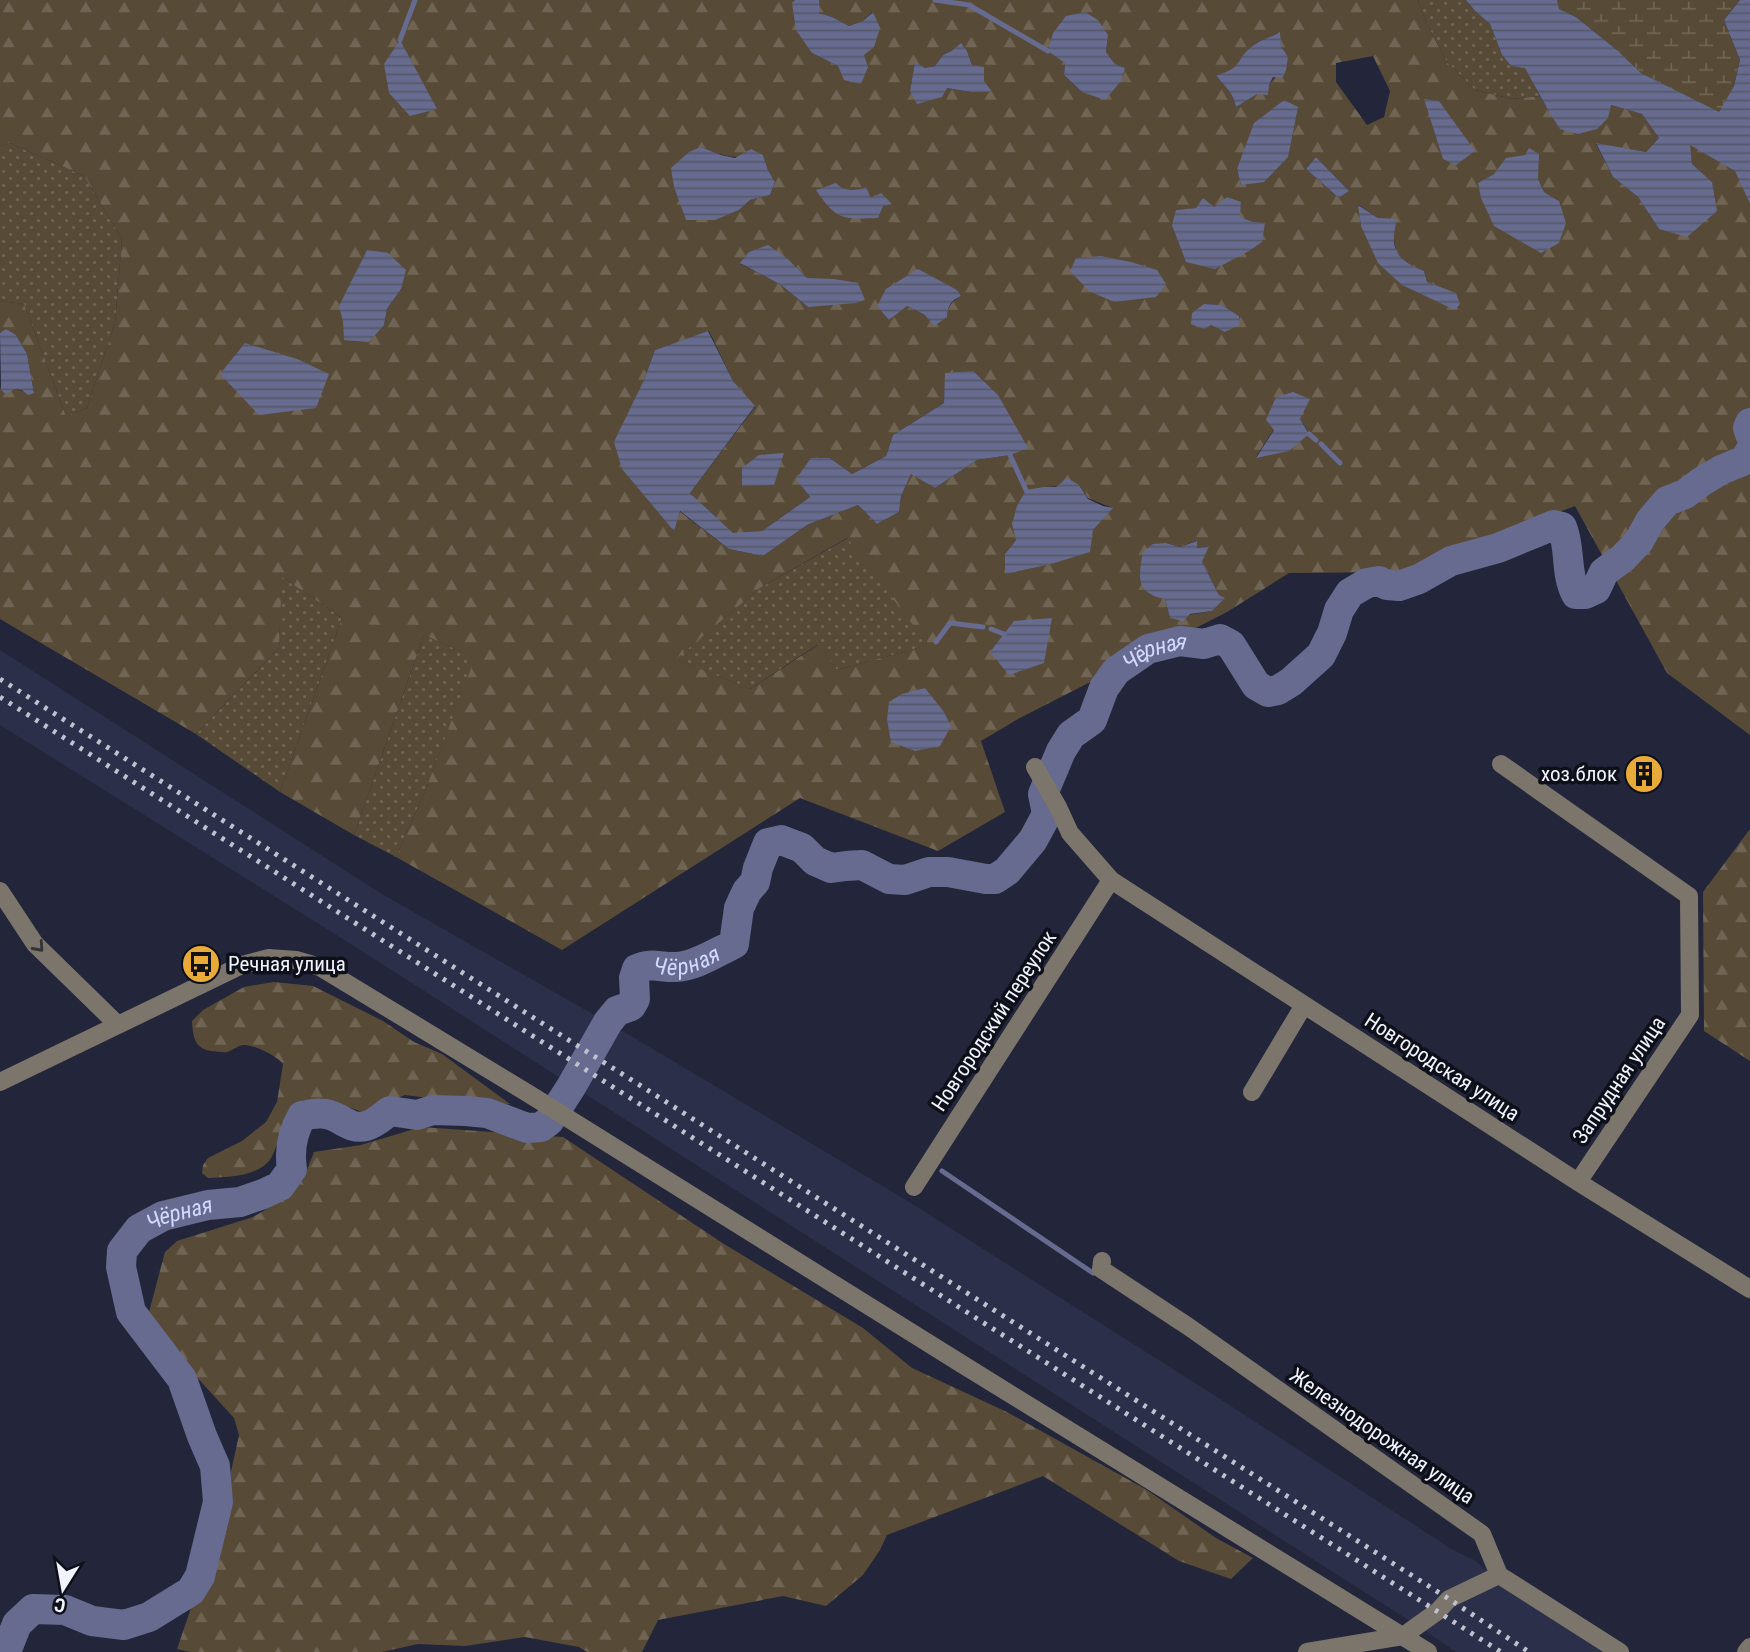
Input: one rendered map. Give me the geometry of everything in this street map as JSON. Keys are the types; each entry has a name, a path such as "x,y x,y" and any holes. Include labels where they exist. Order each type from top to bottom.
{"street":[{"name":"Запрудная улица","path":"1501,764 1689,895 1689,1015 1578,1182"},
{"name":"Новгородская улица","path":"1035,767 1070,833 1111,880 1578,1182 1750,1289"},
{"name":"Новгородский переулок","path":"914,1186 1111,880"},
{"path":"0,891 35,944 118,1025"},
{"path":"0,1082 242,965 269,958 296,960 320,967 570,1119 1428,1652"},
{"path":"1252,1092 1304,1005"},
{"name":"Железнодорожная улица","path":"1102,1265 1482,1534 1499,1575"},
{"path":"1307,1652 1403,1636 1450,1599 1499,1575 1620,1652"},
{"path":"1746,1652 1750,1647"}],"shaded area":[{"path":"795,0 819,0 819,13 849,26 863,21 873,12 880,28 874,47 864,55 868,67 861,84 844,80 838,66 812,53 796,30 792,3"},
{"path":"1466,0 1557,0 1559,9 1576,17 1641,73 1719,112 1734,86 1740,60 1724,20 1740,0 1750,0 1750,204 1735,171 1690,145 1692,164 1712,182 1717,211 1687,237 1659,229 1638,197 1613,177 1596,143 1646,152 1659,138 1642,114 1611,105 1608,118 1597,129 1578,134 1560,129 1525,68 1511,66 1502,55 1490,24"},
{"path":"1085,12 1098,20 1108,35 1106,52 1115,64 1125,68 1121,81 1105,100 1082,92 1064,75 1065,63 1048,51 1053,33 1066,16"},
{"path":"1280,32 1281,46 1288,57 1283,77 1273,77 1268,95 1257,94 1236,107 1230,93 1216,75 1231,70 1254,45"},
{"path":"400,40 437,109 410,116 389,93 384,64"},
{"path":"961,43 972,65 984,67 984,81 992,92 947,88 942,97 917,104 910,91 915,62 925,68 935,66 943,55"},
{"path":"1424,99 1439,101 1475,151 1456,165 1443,159"},
{"path":"1284,100 1298,107 1288,157 1264,182 1241,185 1237,169 1254,123"},
{"path":"701,147 735,158 751,149 763,155 775,182 770,195 750,200 739,210 715,220 686,220 674,187 671,168 689,152"},
{"path":"1529,148 1539,154 1538,179 1544,192 1559,201 1566,223 1559,243 1541,253 1494,226 1481,198 1478,183 1494,174 1506,158 1525,155"},
{"path":"1316,157 1349,191 1339,198 1306,169"},
{"path":"836,183 850,190 866,187 871,198 881,193 892,204 883,206 878,218 841,216 829,208 816,190"},
{"path":"1227,197 1241,202 1240,217 1265,223 1262,242 1215,269 1186,262 1172,225 1176,210 1196,208 1203,198 1214,207"},
{"path":"1358,205 1378,218 1397,219 1394,238 1397,252 1401,258 1424,271 1427,282 1456,293 1460,304 1455,310 1402,285 1378,263 1361,226"},
{"path":"768,245 789,260 807,278 858,283 865,300 808,307 781,285 740,263 749,252"},
{"path":"367,250 388,253 406,270 401,289 387,309 384,325 369,342 344,340 339,306"},
{"path":"1101,256 1157,270 1166,284 1156,297 1114,302 1089,291 1070,271 1076,258"},
{"path":"918,269 957,290 961,296 950,304 947,317 934,326 925,315 907,306 889,320 877,306 886,289"},
{"path":"1204,304 1222,305 1239,316 1239,325 1225,332 1211,325 1204,329 1191,324 1192,313"},
{"path":"6,329 16,335 27,354 34,393 28,395 22,390 14,389 4,393 1,389 0,333"},
{"path":"708,331 733,381 755,406 690,493 733,533 762,531 810,497 796,479 811,458 830,458 852,474 886,456 893,435 944,403 945,373 973,371 998,395 1028,448 1010,455 977,460 935,488 911,474 901,496 899,512 877,524 858,505 807,525 763,556 729,549 680,511 674,531 622,469 614,442 644,380 655,350"},
{"path":"245,343 297,359 329,374 316,408 259,415 220,374"},
{"path":"1293,392 1310,399 1300,419 1309,434 1289,451 1256,458 1274,430 1266,420 1276,397"},
{"path":"784,453 774,485 742,486 742,468 759,455"},
{"path":"1067,478 1079,485 1088,499 1113,508 1093,530 1090,552 1005,574 1005,554 1016,540 1012,524 1017,506 1026,490 1056,487"},
{"path":"1197,541 1197,548 1209,546 1202,562 1219,595 1225,598 1212,611 1190,614 1183,621 1170,618 1165,599 1149,593 1141,583 1143,552 1153,544 1166,543 1180,547"},
{"path":"1052,618 1044,663 1009,675 990,652 1014,621"},
{"path":"0,650 382,894 626,1033 906,1200 1453,1550 1476,1561 1503,1586 1604,1652 1456,1652 346,941 0,725"},
{"path":"925,688 944,712 951,726 940,746 915,751 891,742 887,720 889,702 902,694"}],"green space":[{"path":"0,0 795,0 792,4 812,53 838,66 864,55 872,12 863,21 849,26 819,13 819,0 1418,0 1447,62 1475,90 1512,99 1540,96 1549,112 1611,105 1642,114 1659,138 1646,152 1596,144 1613,177 1638,197 1659,229 1712,182 1692,164 1689,144 1736,171 1750,204 1750,735 1667,673 1575,506 1401,572 1289,573 1227,612 1018,719 981,741 1005,812 938,851 800,798 562,950 396,857 425,791 475,658 424,635 354,835 280,792 342,618 282,577 279,648 196,734 0,619 0,386 1,389 34,393 27,354 16,335 6,330 0,333 0,301 24,304 66,416 87,408 115,323 122,239 84,176 10,143 0,146","holes":["1279,33 1281,46 1288,57 1269,85 1236,107 1230,93 1216,75 1230,72 1240,63 1246,52 1257,43","1108,35 1106,52 1115,64 1125,68 1082,92 1064,75 1065,63","953,50 967,51 972,65 971,92 947,88 910,91 915,63 925,68 935,66 943,55","1373,56 1390,91 1384,117 1367,125 1336,82 1336,63","1284,100 1241,185 1237,169 1271,111","701,147 732,157 763,155 775,182 770,195 750,200 739,210 686,220 680,202","1525,155 1544,192 1559,201 1478,184","1316,157 1349,191 1339,198 1306,169","1241,202 1239,217 1253,222 1176,210","1359,205 1393,233 1396,251 1406,264 1424,271 1427,282 1361,226","367,251 401,289 387,309 384,325 345,340 344,316 352,283","789,260 807,278 808,307 781,285 741,264","961,296 951,305 947,317 925,315 907,306","1204,304 1222,305 1239,316 1226,332 1211,325","709,331 733,381 755,407 690,493 733,534 762,531 810,497 802,487 830,458 852,474 886,456 893,435 944,403 946,373 1010,455 977,460 935,488 911,473 901,496 899,512 877,524 858,505 807,525 763,556 729,549 679,511 673,531 644,380 655,350","1300,419 1309,433 1256,457 1274,429","1079,485 1088,498 1112,508 1093,530 1005,554 1016,540 1044,487","847,538 928,645 837,670 818,645 750,689 676,659 760,588","1196,541 1197,548 1208,546 1202,562 1219,595 1224,598 1212,611 1170,618 1165,599 1166,543 1180,547"]},
{"path":"1418,0 1466,0 1490,24 1502,55 1511,66 1525,67 1540,96 1512,99 1475,90 1447,62"},
{"path":"1557,0 1740,0 1724,20 1740,60 1734,86 1719,113 1641,73 1576,17 1558,9"},
{"path":"10,143 84,176 122,239 115,323 87,408 66,416 24,304 0,301 0,146"},
{"path":"848,538 929,645 837,670 817,645 750,689 675,659 760,588"},
{"path":"281,576 342,618 280,792 196,734 279,648"},
{"path":"424,635 476,658 425,791 396,857 354,835"},
{"path":"1750,829 1750,1061 1704,1031 1703,892"},
{"path":"274,982 313,986 383,1021 414,1042 442,1054 510,1104 491,1106 405,1095 362,1112 331,1102 310,1101 294,1113 265,1165 245,1174 208,1178 202,1173 208,1158 242,1141 266,1122 277,1102 283,1064 253,1046 241,1046 225,1052 205,1049 196,1040 192,1021 203,1010 244,987"},
{"path":"421,1127 563,1137 724,1244 863,1328 912,1368 1007,1412 1147,1490 1216,1538 1253,1558 1231,1579 1179,1561 1043,1476 887,1535 863,1575 826,1606 783,1596 658,1620 642,1652 587,1652 579,1647 525,1637 465,1646 418,1644 382,1652 190,1652 177,1649 219,1526 239,1435 234,1418 183,1362 149,1312 165,1252 177,1241 253,1217 280,1201 303,1180 314,1152 361,1145"}],"waterway":[{"path":"400,40 415,0"},
{"path":"935,0 969,5 1048,51"},
{"name":"Чёрная","path":"1750,423 1750,434"},
{"path":"1309,434 1316,440"},
{"path":"1321,444 1340,463"},
{"name":"Чёрная","path":"6,1652 17,1624 33,1609 65,1610 92,1621 124,1625 149,1617 191,1591 200,1576 218,1502 215,1466 182,1379 131,1312 121,1267 122,1251 139,1229 163,1216 208,1205 240,1202 280,1186 292,1169 292,1142 302,1116 327,1114 361,1127 373,1124 390,1111 417,1115 433,1110 466,1111 487,1113 527,1128 541,1127 549,1121 571,1087 608,1022 617,1011 631,1006 635,999 634,978 637,969 647,966 690,965 734,944 739,908 755,882 768,843 781,840 802,848 815,861 831,868 862,865 889,879 905,880 929,872 995,879 1007,871 1033,840 1047,814 1043,794 1061,751 1071,735 1092,720 1104,688 1116,671 1148,649 1180,641 1204,644 1220,639 1231,645 1256,685 1268,692 1278,690 1321,655 1339,610 1350,593 1367,583 1379,581 1399,586 1419,579 1451,561 1498,548 1554,525 1562,527 1565,535 1570,578 1576,594 1585,594 1596,589 1604,572 1623,558 1639,541 1650,521 1667,501 1685,494 1721,470 1745,460 1750,451"},
{"path":"1010,455 1026,490"},
{"path":"936,642 950,623 983,627"},
{"path":"991,629 1004,634"},
{"path":"942,1171 1093,1273"}],"railway":[{"path":"0,679 1529,1652"},
{"path":"0,697 1501,1652"}],"place":[{"name":"хоз.блок","path":"1644,774"},
{"name":"Речная улица","path":"201,964"}]}
